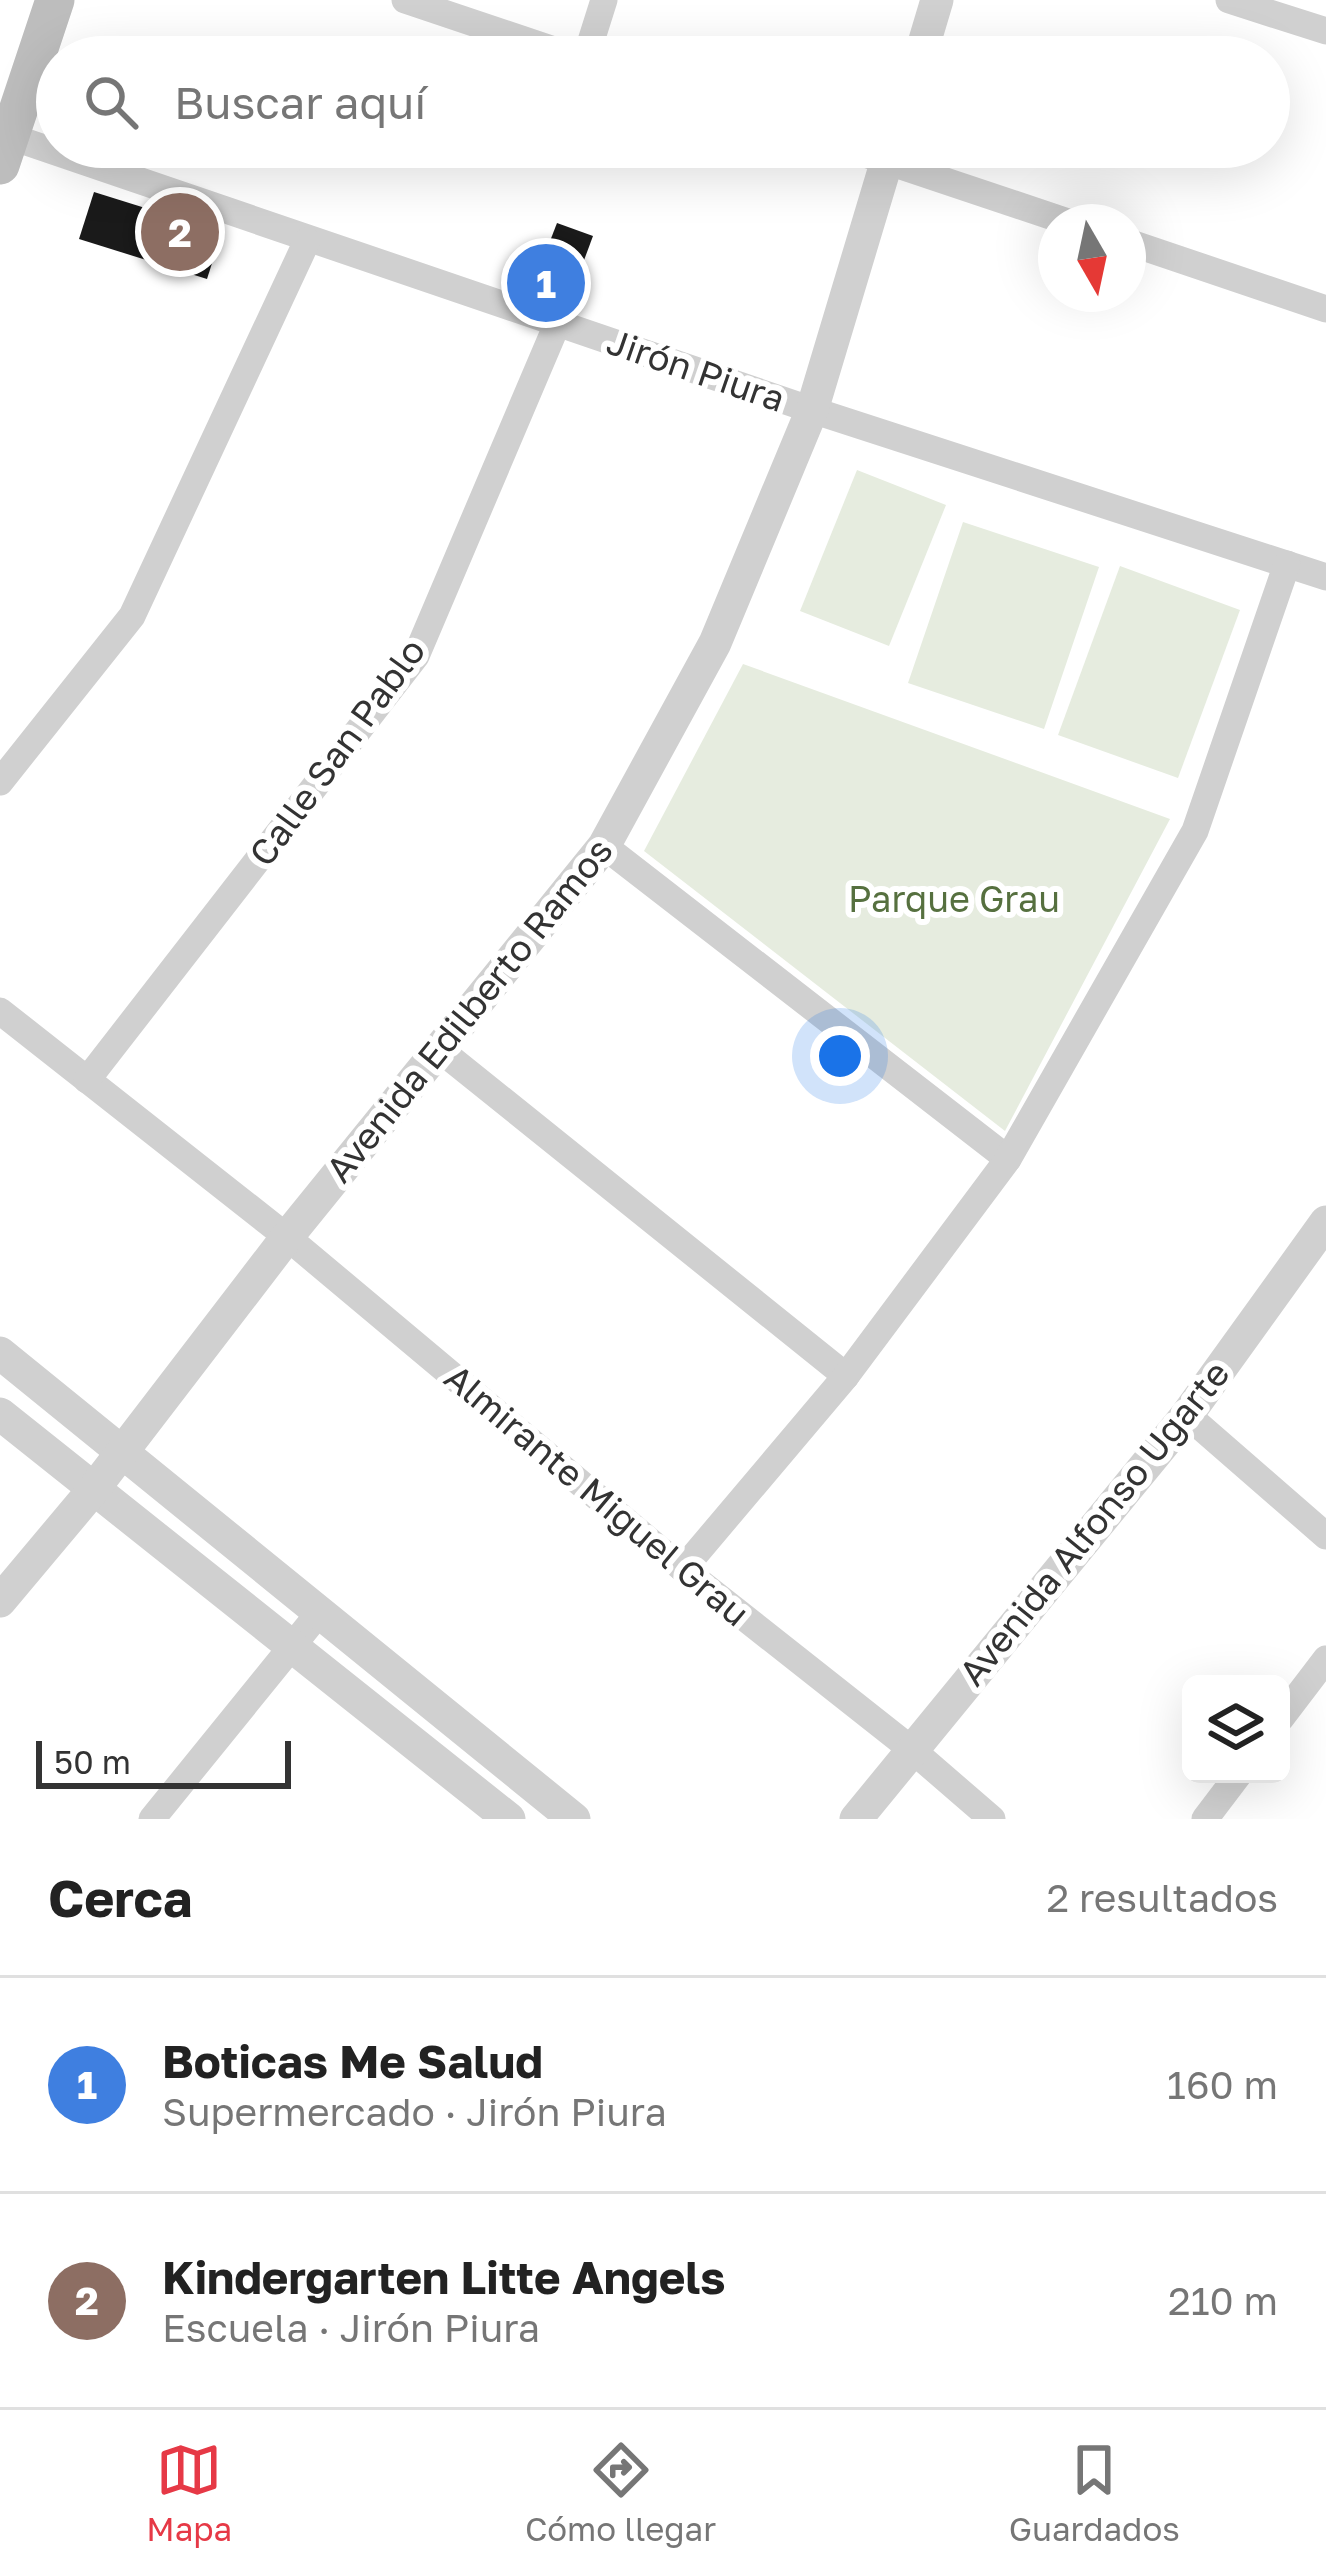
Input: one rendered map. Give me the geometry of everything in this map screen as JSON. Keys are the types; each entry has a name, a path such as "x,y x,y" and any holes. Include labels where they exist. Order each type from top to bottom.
{"main road":[{"path":"42,36 55,0"},
{"path":"4,146 36,54"}],"street":[{"path":"405,0 512,36"},
{"path":"593,36 604,0"},
{"path":"927,36 938,0"},
{"path":"1229,0 1326,31"},
{"name":"Jirón Piura","path":"4,146 36,156"},
{"name":"Jirón Piura","path":"74,168 558,322 1326,577"},
{"name":"Avenida Edilberto Ramos","path":"0,1600 93,1490 287,1237 604,846 715,644 812,410 885,168"},
{"path":"926,168 1038,211"},
{"path":"0,782 132,616 307,241"},
{"path":"1146,248 1326,309"},
{"name":"Calle San Pablo","path":"87,1080 416,656 558,322"},
{"path":"683,1569 846,1376 1008,1160 1195,831 1287,564"},
{"path":"604,846 1008,1160"},
{"name":"Almirante Miguel Grau","path":"0,1011 287,1237 683,1569 992,1819"},
{"path":"439,1049 846,1376"},
{"name":"Avenida Alfonso Ugarte","path":"856,1819 1186,1415 1326,1222"},
{"path":"0,1353 574,1819"},
{"path":"0,1414 508,1819"},
{"path":"1186,1415 1326,1536"},
{"path":"152,1819 319,1613"},
{"path":"1290,1706 1326,1659"},
{"path":"1205,1819 1232,1783"}],"green space":[{"path":"857,470 946,505 889,646 800,611"},
{"path":"963,522 1099,567 1044,729 908,683"},
{"path":"1120,566 1240,610 1178,778 1058,735"},
{"name":"Parque Grau","path":"743,664 1170,819 1005,1131 644,851"}],"building":[{"path":"94,192 222,232 207,279 79,239"},
{"path":"557,223 593,236 570,298 533,285"}],"place":[{"name":"Kindergarten Litte Angels","path":"180,232"},
{"name":"Boticas Me Salud","path":"546,283"}]}
